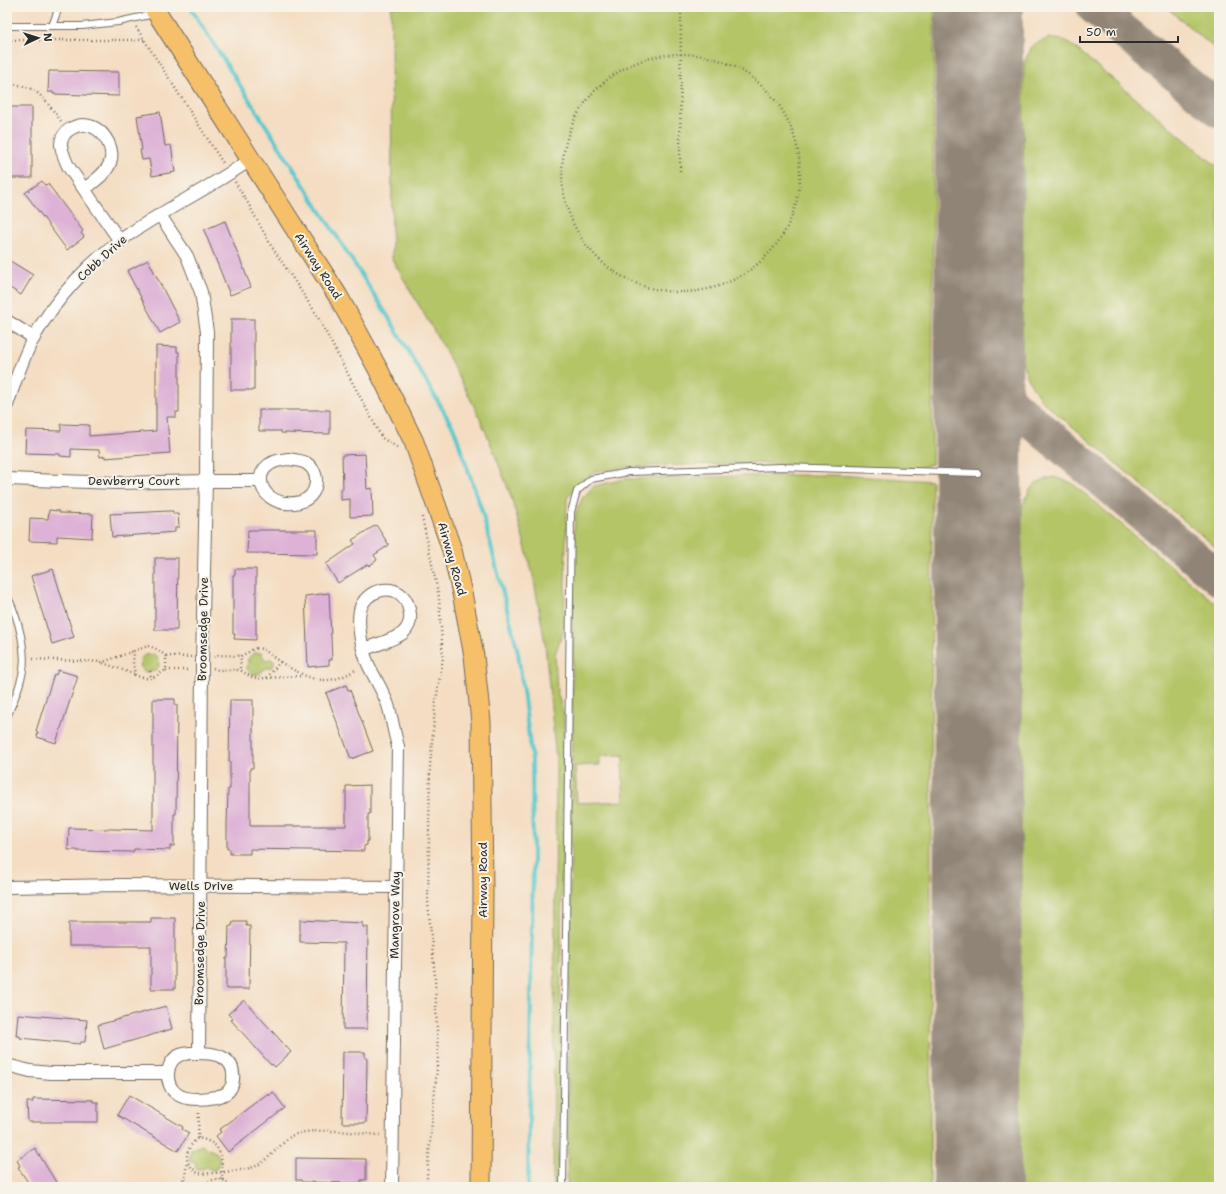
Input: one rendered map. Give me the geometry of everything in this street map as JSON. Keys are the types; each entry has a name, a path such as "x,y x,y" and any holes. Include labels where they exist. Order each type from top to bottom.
{"main road":[{"name":"Airway Road","path":"155,10 338,296 379,371 414,442 452,550 464,598 474,656 481,722 483,889 481,1187"}],"street":[{"path":"85,189 106,170 112,153 105,138 93,127 84,125 76,126 68,130 63,136 61,144 62,154 68,166 120,241"},
{"name":"Cobb Drive","path":"7,405 19,370 34,338 63,296 83,274 120,241 230,174 250,160"},
{"name":"Broomsedge Drive","path":"160,216 186,256 202,292 207,332 206,481 202,664 199,1053"},
{"path":"7,321 34,338"},
{"path":"288,459 299,460 306,463 313,469 316,476 316,484 313,492 308,498 300,502 276,501 268,496 260,481 261,474 271,463 278,460 288,459"},
{"name":"Dewberry Court","path":"7,479 116,483 260,481"},
{"name":"Mangrove Way","path":"364,649 395,638 403,633 408,626 410,617 409,607 405,599 399,594 393,591 384,590 374,592 367,597 362,604 359,617 361,637 367,662 388,704 398,746 392,1187"},
{"name":"Wells Drive","path":"7,887 121,885 395,887"},
{"path":"199,1053 215,1054 226,1060 233,1071 232,1084 226,1094 214,1097 186,1098 176,1094 170,1086 167,1073 170,1064 179,1055 199,1053"},
{"path":"7,1065 30,1071 51,1073 167,1073"}],"lane":[{"path":"52,26 59,7"},
{"path":"7,26 82,26 131,19 155,10"},
{"path":"563,1187 571,512 577,491 591,479 629,472 781,467 978,473"},
{"path":"7,595 14,608 23,645 22,678 7,717"}],"path":[{"path":"680,171 681,7"},
{"path":"131,19 249,204 270,244 316,312 382,438 397,446 400,453"},
{"path":"7,40 145,40"},
{"path":"696,53 735,66 769,91 791,126 800,167 797,204 781,238 776,244 756,266 724,285 687,293 650,289 616,274 588,248 569,216 561,179 566,137 585,100 616,72 654,55 681,54 696,53"},
{"path":"7,84 27,86 37,91 68,130"},
{"path":"421,510 440,597 443,658 435,707 430,766 428,902 435,977 438,1057 427,1187"},
{"path":"103,662 148,646 155,648 166,656 190,656 202,664 218,670 240,670 256,679 303,676 322,680 335,679 343,676 367,662"},
{"path":"23,659 103,662 146,679 166,670 190,670 218,655 241,656 256,648 263,649 280,662 303,676"},
{"path":"134,651 133,664 135,675"},
{"path":"166,656 166,670"},
{"path":"240,670 241,656"},
{"path":"267,678 280,662"},
{"path":"150,671 151,678"},
{"path":"255,674 256,679"},
{"path":"190,1187 185,1178 187,1152 191,1144 198,1138 200,1098"},
{"path":"187,1161 192,1168 198,1172 222,1172 256,1166 290,1136 297,1133 343,1132 393,1136"},
{"path":"198,1138 214,1144 219,1149 222,1159 223,1180"},
{"path":"173,1187 185,1178"},
{"path":"202,1187 211,1180 217,1178 228,1183 230,1187"}],"green space":[{"path":"391,7 934,7 932,464 916,469 750,463 626,467 597,471 579,482 567,498 564,629 555,654 557,691 564,715 558,1187 553,1187 556,760 545,643 533,575 517,517 509,491 488,437 445,350 392,259"},
{"path":"1166,7 1219,7 1219,52"},
{"path":"1049,38 1067,41 1219,168 1219,550 1042,401 1032,387 1025,371 1022,360 1024,62 1033,45"},
{"path":"835,475 932,481 930,1187 567,1187 574,531 576,512 583,497 594,486 625,479","holes":["624,755 624,763 622,764 624,801 577,803 575,766 600,765 600,756"]},
{"path":"1054,477 1072,483 1219,606 1219,1187 1020,1187 1022,507 1030,490 1036,483"},
{"path":"253,653 261,653 265,660 271,659 274,661 274,665 266,668 259,674 252,674 247,669 248,659"},
{"path":"154,654 158,658 159,667 155,671 144,672 141,669 140,659 145,655"},
{"path":"201,1145 217,1153 220,1162 215,1170 206,1167 203,1169 197,1169 195,1163 189,1161 191,1150"}],"building":[{"path":"49,71 119,72 119,96 53,94 53,92 48,92"},
{"path":"8,107 32,107 32,178 9,178"},
{"path":"160,112 165,146 171,145 175,172 152,176 149,159 142,160 137,116"},
{"path":"42,181 45,185 48,184 83,231 81,233 84,237 67,250 25,193"},
{"path":"225,221 251,287 230,295 204,230"},
{"path":"7,259 33,275 21,295 7,286"},
{"path":"148,260 180,322 160,333 127,271"},
{"path":"231,319 254,319 254,390 231,390"},
{"path":"156,346 177,347 177,352 179,352 179,412 176,412 176,417 167,417 170,453 105,458 105,456 100,457 99,450 71,449 71,457 60,456 60,454 25,453 26,430 61,431 61,424 89,425 89,436 156,431"},
{"path":"259,410 330,410 330,434 259,431"},
{"path":"365,454 367,489 372,488 373,516 350,517 350,499 341,500 341,489 343,489 342,455"},
{"path":"49,510 59,511 59,513 93,514 92,538 57,536 57,542 29,541 30,518 48,519"},
{"path":"173,511 173,514 178,514 179,527 175,528 175,532 112,537 110,514"},
{"path":"376,525 389,545 374,555 377,560 369,566 368,564 338,583 326,564 355,544 352,540"},
{"path":"248,530 317,530 317,554 247,553"},
{"path":"155,558 178,558 177,630 155,630"},
{"path":"53,569 74,637 52,644 31,576"},
{"path":"235,569 256,569 256,640 234,639 233,575 235,575"},
{"path":"329,593 332,660 329,660 329,665 308,667 305,596"},
{"path":"58,670 78,676 56,743 37,737 38,732 36,731 54,674 56,675"},
{"path":"346,685 348,690 350,690 373,751 351,759 326,693"},
{"path":"153,699 175,699 175,705 177,705 176,814 174,814 174,846 170,846 170,850 134,849 133,852 68,850 69,828 153,830"},
{"path":"230,700 253,700 253,768 250,768 250,826 346,826 346,786 370,785 368,841 367,845 364,846 364,851 250,849 250,854 230,854 230,849 227,849 227,824 228,789 230,789"},
{"path":"151,918 175,918 175,989 151,989 151,946 69,946 69,922 151,922"},
{"path":"300,920 363,923 363,927 368,927 367,1029 343,1029 344,943 300,942"},
{"path":"233,921 246,921 246,926 250,926 249,989 226,989 226,958 228,958 229,926 232,926"},
{"path":"244,1000 291,1052 275,1067 272,1064 271,1065 231,1020 233,1019 228,1014"},
{"path":"166,1006 172,1029 104,1049 98,1025"},
{"path":"18,1014 87,1020 85,1042 81,1042 80,1044 20,1038 20,1036 16,1036"},
{"path":"343,1052 365,1052 365,1058 367,1058 366,1123 342,1123"},
{"path":"273,1092 285,1108 228,1152 216,1136 221,1132 219,1130 267,1094 269,1096"},
{"path":"129,1095 183,1127 182,1129 189,1133 178,1151 117,1115"},
{"path":"33,1099 93,1100 93,1102 98,1102 98,1122 28,1122 27,1102 33,1102"},
{"path":"35,1148 59,1187 31,1187 18,1167 20,1166 17,1160"},
{"path":"296,1158 366,1159 366,1180 361,1180 361,1183 302,1182 301,1180 296,1180"}],"waterway":[{"path":"190,7 389,318 454,429 482,511 518,652 532,760 533,861 528,1187"}],"taxiway":[{"path":"1094,7 1219,110"},
{"path":"978,376 1219,578"}],"runway":[{"path":"977,1187 979,7"}]}
